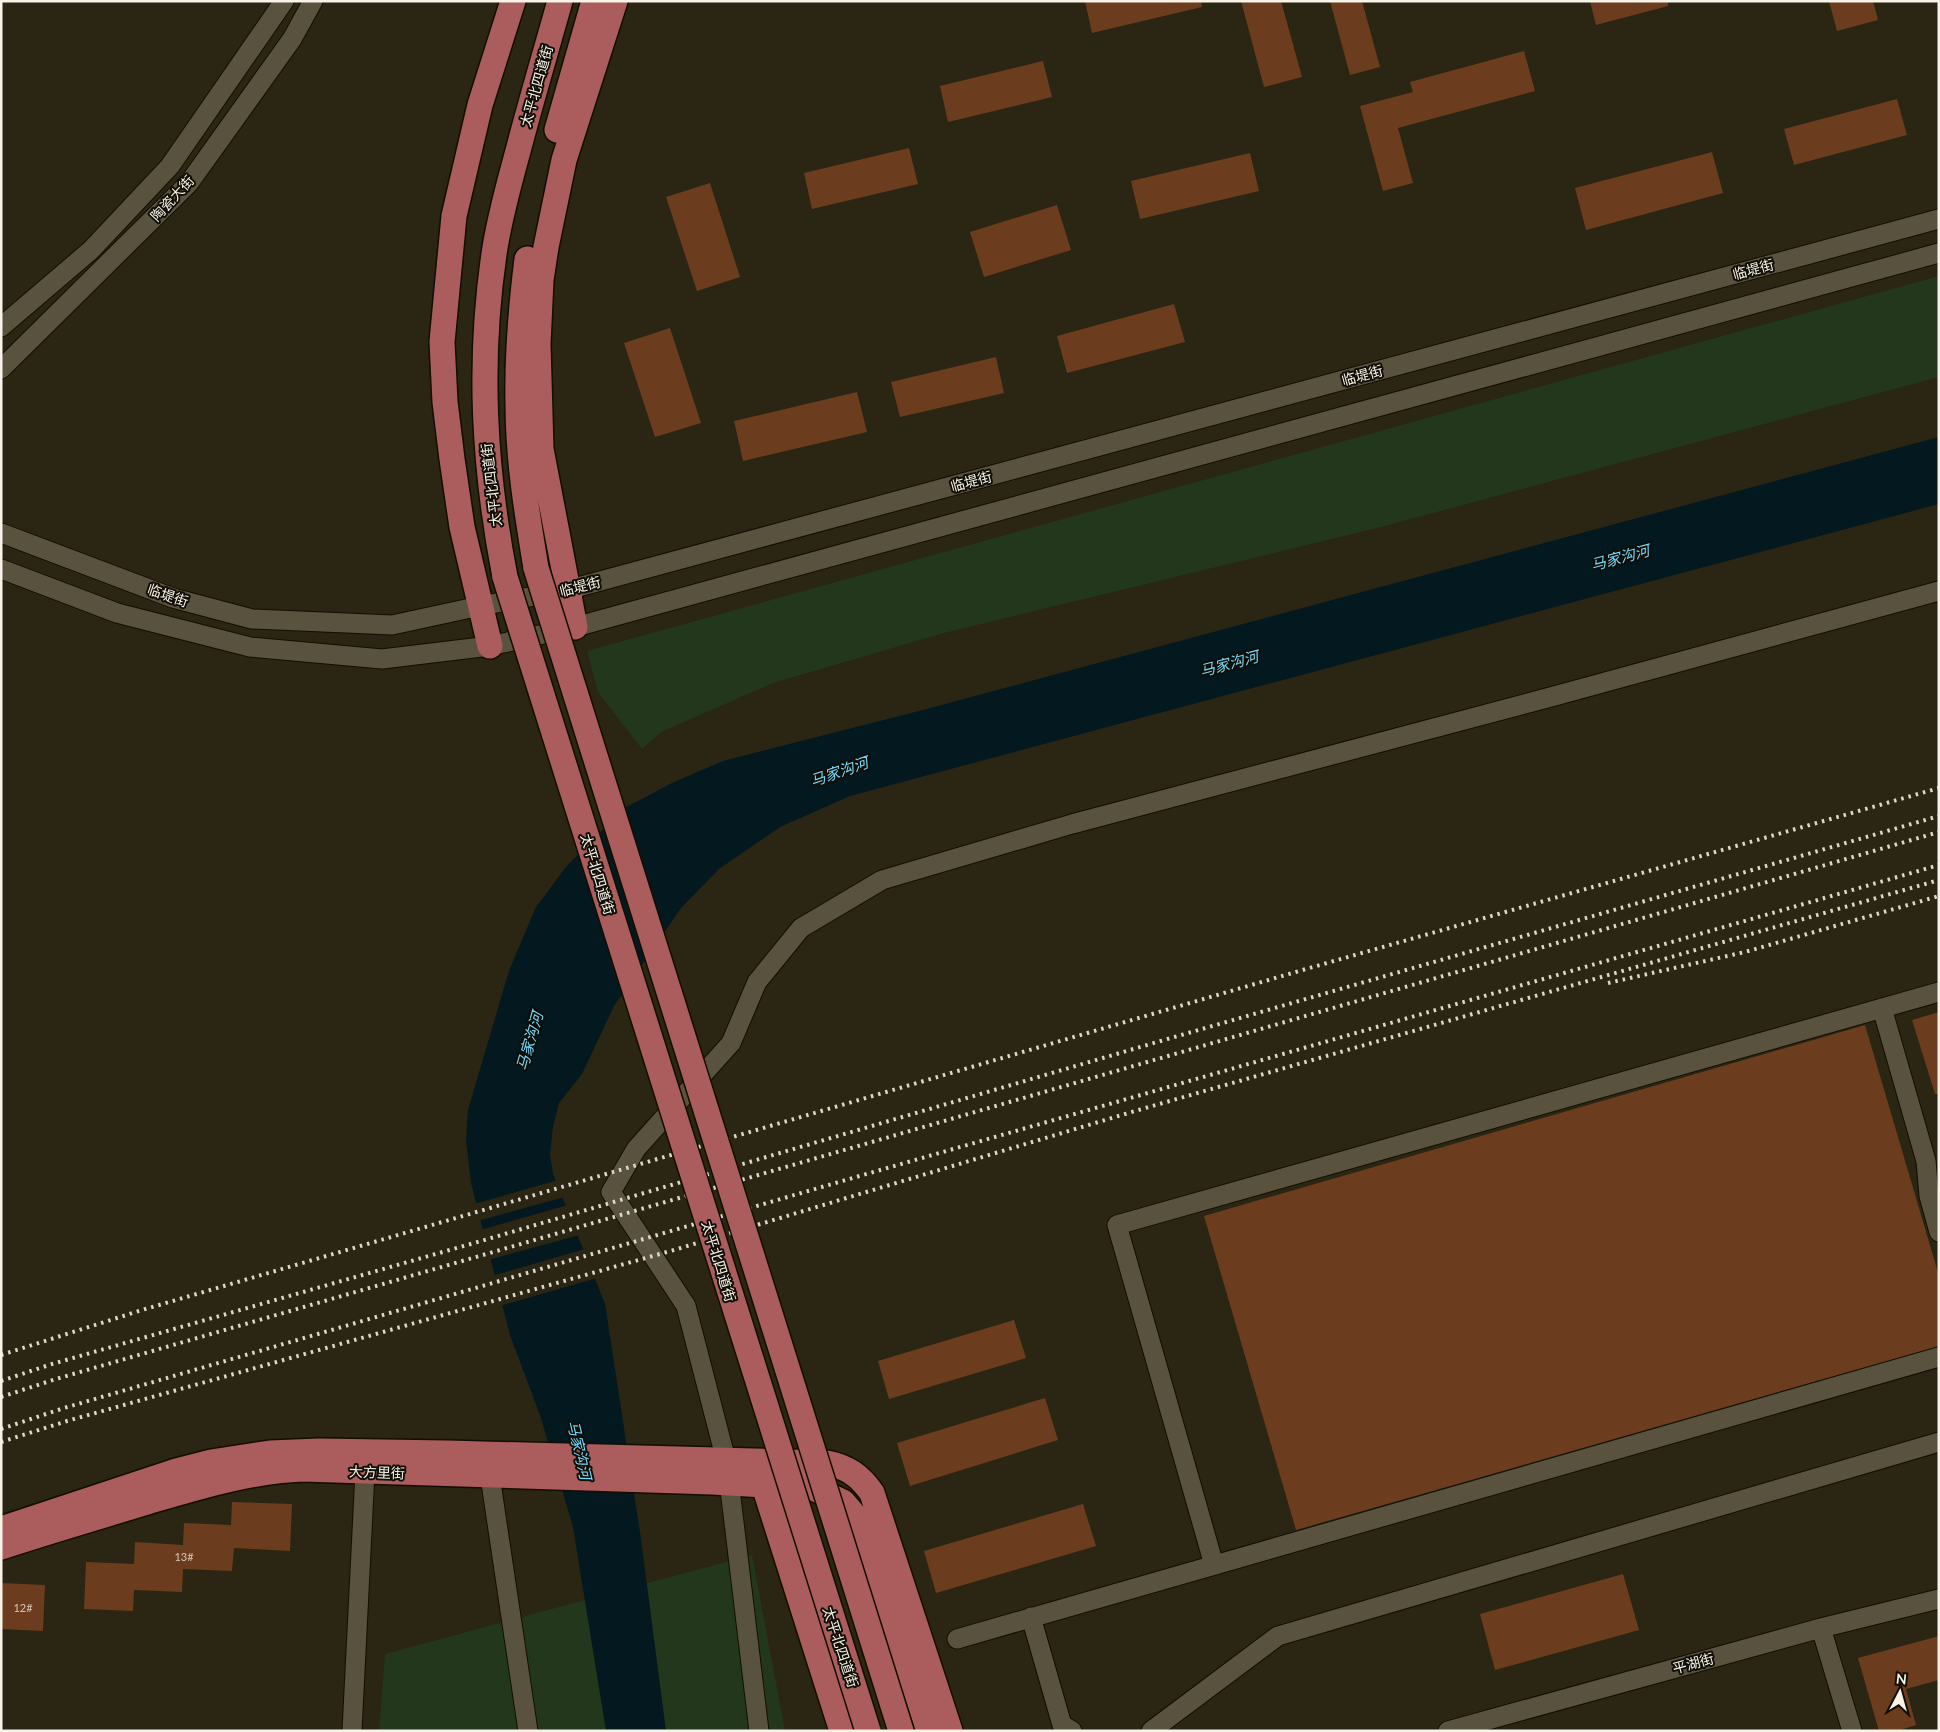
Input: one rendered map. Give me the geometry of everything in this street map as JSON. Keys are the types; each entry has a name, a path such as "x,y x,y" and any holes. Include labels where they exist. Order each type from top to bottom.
{"main road":[{"path":"490,646 462,527 445,402 442,342 454,216 480,106 513,1"},
{"name":"太平北四道街","path":"560,1 507,191 494,253 484,359 484,409 486,453 498,538 505,577 868,1731"},
{"path":"594,1 535,214 522,299 518,405 522,465 536,568 901,1731"},
{"path":"574,628 541,449 538,344 541,280 564,160 615,1"},
{"name":"大方里街","path":"1,1528 176,1471 211,1462 254,1455 319,1452 490,1465 728,1472 763,1485 813,1488 842,1502 854,1515 865,1541 929,1731"},
{"path":"756,1461 842,1731"},
{"name":"大方里街","path":"728,1472 756,1461 827,1463 857,1475 865,1483 872,1493 884,1526 950,1731"},
{"name":"大方里街","path":"1,1547 181,1492 250,1475 280,1470 303,1469 365,1472 490,1465"}],"street":[{"name":"陶瓷大街","path":"1,327 91,250 170,166 284,1"},
{"name":"陶瓷大街","path":"1,369 188,183 292,39 313,1"},
{"name":"临堤街","path":"1,533 173,598 252,619 392,624 567,590 1939,219"},
{"name":"临堤街","path":"1,569 117,613 250,647 382,659 490,646 574,628 1939,253"},
{"path":"760,1731 728,1472 686,1306 611,1192 636,1149 731,1043 757,982 801,928 882,880 1072,824 1528,704 1939,591"},
{"path":"1214,1565 1117,1225 1939,992"},
{"path":"1882,1008 1932,1160 1929,1196 1939,1232"},
{"path":"957,1639 1939,1358"},
{"path":"1151,1731 1278,1636 1939,1442"},
{"path":"490,1465 528,1731"},
{"path":"352,1731 365,1472"},
{"name":"平湖街","path":"1448,1731 1820,1628 1939,1599"},
{"path":"1031,1618 1062,1725 1072,1731"},
{"path":"1820,1628 1852,1731"}],"green space":[{"path":"1939,276 1939,377 1381,527 944,633 773,683 661,732 642,749 598,692 587,651"},
{"path":"752,1555 785,1731 379,1731 385,1654"}],"water":[{"name":"马家沟河","path":"1939,437 1939,504 850,796 780,827 719,869 681,908 614,1006 582,1074 559,1103 553,1126 550,1155 553,1174 605,1304 641,1539 666,1731 606,1731 573,1527 541,1418 510,1335 471,1183 466,1140 468,1110 509,971 536,907 566,867 623,809 672,783 723,761 923,710"}],"pier":[{"path":"558,1180 564,1197 478,1221 474,1204"},
{"path":"568,1205 580,1235 488,1260 480,1230"},
{"path":"585,1249 597,1278 500,1306 492,1276"}],"building":[{"path":"1085,1 1201,1 1202,7 1092,33"},
{"path":"1241,1 1281,1 1302,77 1264,87"},
{"path":"1330,1 1362,1 1380,67 1350,75"},
{"path":"1590,1 1668,1 1668,6 1596,25"},
{"path":"1829,1 1873,1 1878,20 1837,31"},
{"path":"1524,51 1535,91 1398,128 1413,183 1383,191 1360,106 1413,92 1410,82"},
{"path":"1043,61 1052,97 948,122 940,86"},
{"path":"1897,99 1907,135 1794,165 1784,129"},
{"path":"909,148 918,184 812,209 804,173"},
{"path":"1712,152 1723,193 1586,230 1575,188"},
{"path":"1250,153 1259,191 1140,219 1131,181"},
{"path":"710,183 740,277 697,291 666,197"},
{"path":"1057,205 1071,250 984,277 970,232"},
{"path":"1174,304 1185,342 1067,373 1057,336"},
{"path":"670,328 701,423 655,437 624,343"},
{"path":"996,357 1004,393 900,417 891,382"},
{"path":"857,392 867,432 743,461 734,421"},
{"path":"1939,1012 1939,1094 1935,1094 1912,1020"},
{"path":"1865,1025 1939,1276 1939,1346 1296,1530 1204,1216"},
{"path":"1014,1320 1026,1358 889,1399 878,1361"},
{"path":"1045,1398 1058,1440 910,1486 897,1443"},
{"path":"232,1502 292,1504 290,1551 234,1548 232,1571 183,1569 182,1592 134,1590 133,1611 84,1609 86,1562 134,1564 135,1542 183,1545 184,1523 231,1525"},
{"path":"1083,1504 1096,1546 936,1593 924,1551"},
{"path":"1623,1574 1639,1630 1495,1670 1480,1614"},
{"path":"1,1583 45,1585 43,1631 1,1629"},
{"path":"1939,1636 1939,1680 1906,1689 1916,1725 1897,1731 1879,1731 1858,1658"}],"railway":[{"path":"1,1355 142,1310 1306,969 1939,788"},
{"path":"1,1381 52,1364 481,1241 1164,1040 1939,816"},
{"path":"1,1397 56,1379 1939,832"},
{"path":"1,1429 64,1408 863,1175 1939,865"},
{"path":"1,1442 67,1421 674,1250 1135,1111 1939,880"},
{"path":"1608,983 1745,952 1939,896"}]}
